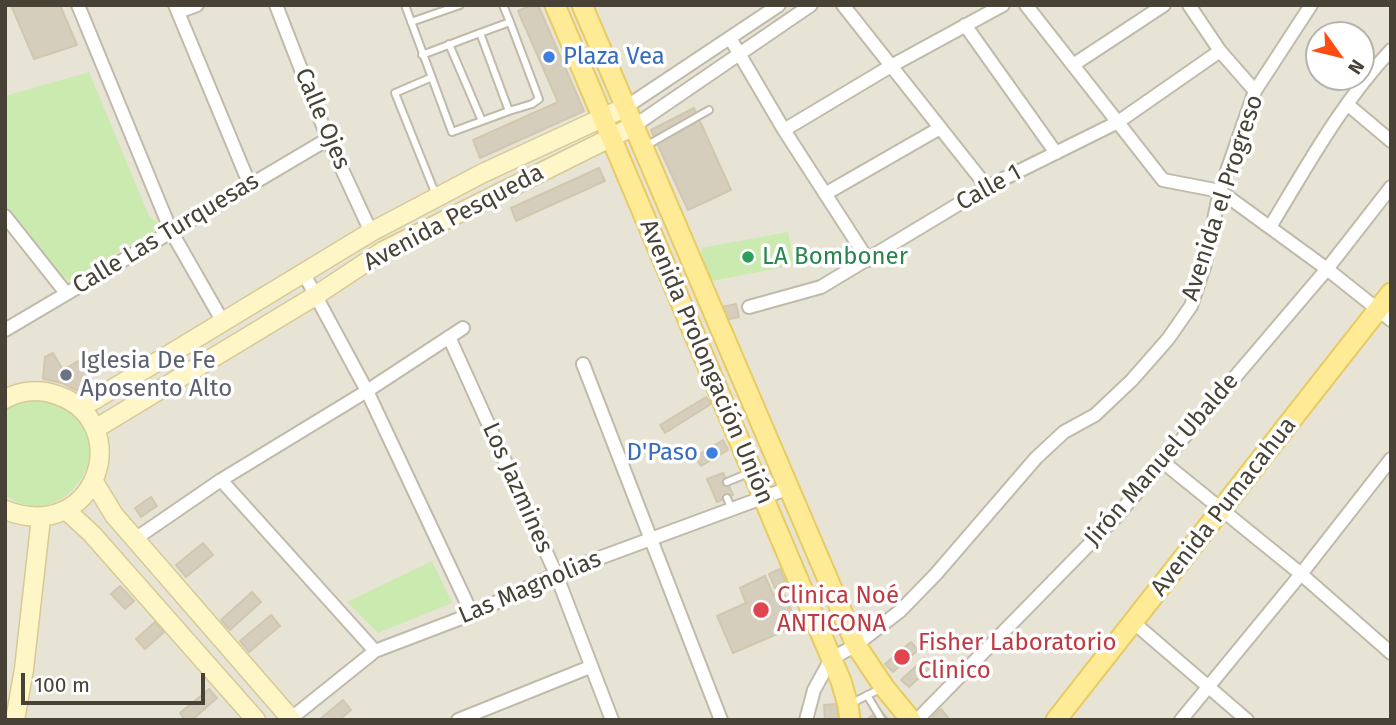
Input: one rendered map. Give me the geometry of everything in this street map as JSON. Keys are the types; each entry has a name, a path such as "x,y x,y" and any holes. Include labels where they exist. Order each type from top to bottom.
{"main road":[{"name":"Avenida Prolongación Unión","path":"555,5 831,659 849,713"},
{"name":"Avenida Prolongación Unión","path":"585,6 643,148 876,691 911,720"},
{"name":"Avenida Pesqueda","path":"81,408 371,232 483,173 626,107"},
{"name":"Avenida Pesqueda","path":"95,429 315,296 383,251 634,126"},
{"path":"483,173 493,195"},
{"name":"Avenida Pumacahua","path":"1056,720 1221,509 1384,315 1391,293"},
{"path":"688,321 713,311"},
{"path":"5,399 30,391 48,391 65,397 81,408 95,429 100,455 94,482 87,493 66,510 41,518 22,517 5,510"},
{"path":"94,482 114,514 291,719"},
{"path":"66,510 92,534 256,720"},
{"path":"14,719 24,669 41,518"}],"street":[{"path":"78,5 170,231 223,322"},
{"path":"197,5 176,9 249,183"},
{"name":"Calle Ojes","path":"276,5 328,139 371,232"},
{"name":"Avenida Pesqueda","path":"626,107 779,5"},
{"name":"Avenida Pesqueda","path":"634,126 811,5"},
{"path":"843,5 987,187"},
{"path":"784,130 891,65 1003,5"},
{"path":"1026,5 1163,180 1220,191 1327,269 1384,315"},
{"path":"1073,65 1164,5"},
{"path":"1189,5 1220,51 1255,91"},
{"name":"Avenida el Progreso","path":"831,659 856,645 900,611 936,574 1036,458 1064,432 1095,415 1132,380 1168,340 1191,306 1204,267 1220,191 1255,91 1311,5"},
{"path":"965,25 1056,153"},
{"path":"730,38 784,130 868,260"},
{"path":"1270,227 1347,104 1368,74 1391,50"},
{"name":"Calle 1","path":"749,307 821,287 987,187 1118,122 1220,51"},
{"path":"1347,104 1391,141"},
{"path":"825,194 940,128"},
{"name":"Calle Las Turquesas","path":"5,330 249,183 328,139"},
{"name":"Jirón Manuel Ubalde","path":"918,720 1115,518 1327,269 1391,187"},
{"path":"5,216 66,293"},
{"path":"304,274 367,391 472,614"},
{"path":"135,539 221,480 367,391 463,328"},
{"name":"Los Jazmines","path":"449,337 556,574 612,720"},
{"path":"583,364 721,720"},
{"path":"1181,720 1391,459"},
{"path":"1163,462 1301,574 1391,653"},
{"path":"221,480 375,651"},
{"name":"Las Magnolias","path":"291,719 375,651 472,614 556,574 651,539 730,504 763,498 789,488"},
{"path":"1133,622 1247,720"},
{"path":"806,720 814,690 831,659"},
{"path":"458,720 590,667"}],"lane":[{"path":"405,5 452,132 532,104 539,99 503,5"},
{"path":"411,22 437,9 460,5"},
{"path":"422,55 510,22"},
{"path":"480,33 509,111"},
{"path":"449,44 482,121"},
{"path":"430,78 395,93 437,197"},
{"path":"643,148 709,110"},
{"path":"727,482 752,471"},
{"path":"849,713 876,691 882,720"}],"shaded area":[{"path":"5,5 1391,5 1391,720 5,720"}],"green space":[{"path":"89,72 149,216 157,222 157,227 151,236 146,235 72,282 63,277 5,204 5,96"},
{"name":"LA Bomboner","path":"788,232 794,265 707,282 701,248"},
{"path":"37,398 68,409 85,428 90,450 85,472 72,491 52,503 30,506 5,495 5,409 19,401"},
{"path":"432,561 452,603 378,633 347,602"}],"building":[{"path":"11,5 60,5 77,45 34,59"},
{"name":"Plaza Vea","path":"538,5 584,111 480,158 473,140 558,102 518,11"},
{"path":"694,108 731,190 688,210 651,130"},
{"path":"599,168 605,181 516,221 511,208"},
{"path":"736,304 739,317 724,320 722,307"},
{"name":"Iglesia De Fe Aposento Alto","path":"53,353 63,370 80,360 93,384 80,392 62,383 43,379 45,357"},
{"path":"706,397 711,404 665,433 660,425"},
{"name":"D'Paso","path":"723,440 728,450 701,466 695,457"},
{"path":"723,473 733,495 717,502 707,479"},
{"path":"151,497 157,506 141,517 135,508"},
{"path":"203,543 213,555 186,577 176,565"},
{"path":"780,569 786,583 775,588 769,574"},
{"name":"Clinica Noé ANTICONA","path":"765,576 774,596 783,592 798,625 733,653 717,616 746,603 740,588"},
{"path":"120,586 134,601 125,609 111,594"},
{"path":"252,592 261,602 230,630 221,620"},
{"path":"271,615 280,626 249,652 240,641"},
{"path":"155,622 164,632 145,649 136,639"},
{"name":"Fisher Laboratorio Clinico","path":"911,642 918,650 893,672 885,664"},
{"path":"925,658 932,666 909,687 901,680"},
{"path":"209,689 217,698 192,720 185,720 180,713"},
{"path":"343,700 351,710 339,720 319,720"},
{"path":"837,704 838,720 825,720 824,705"},
{"path":"879,709 889,720 867,720"},
{"path":"941,709 950,720 935,720 933,717"}],"place":[{"name":"Plaza Vea","path":"549,57"},
{"name":"LA Bomboner","path":"748,257"},
{"name":"Iglesia De Fe Aposento Alto","path":"66,375"},
{"name":"D'Paso","path":"712,453"},
{"name":"Clinica Noé ANTICONA","path":"761,610"},
{"name":"Fisher Laboratorio Clinico","path":"902,657"}]}
